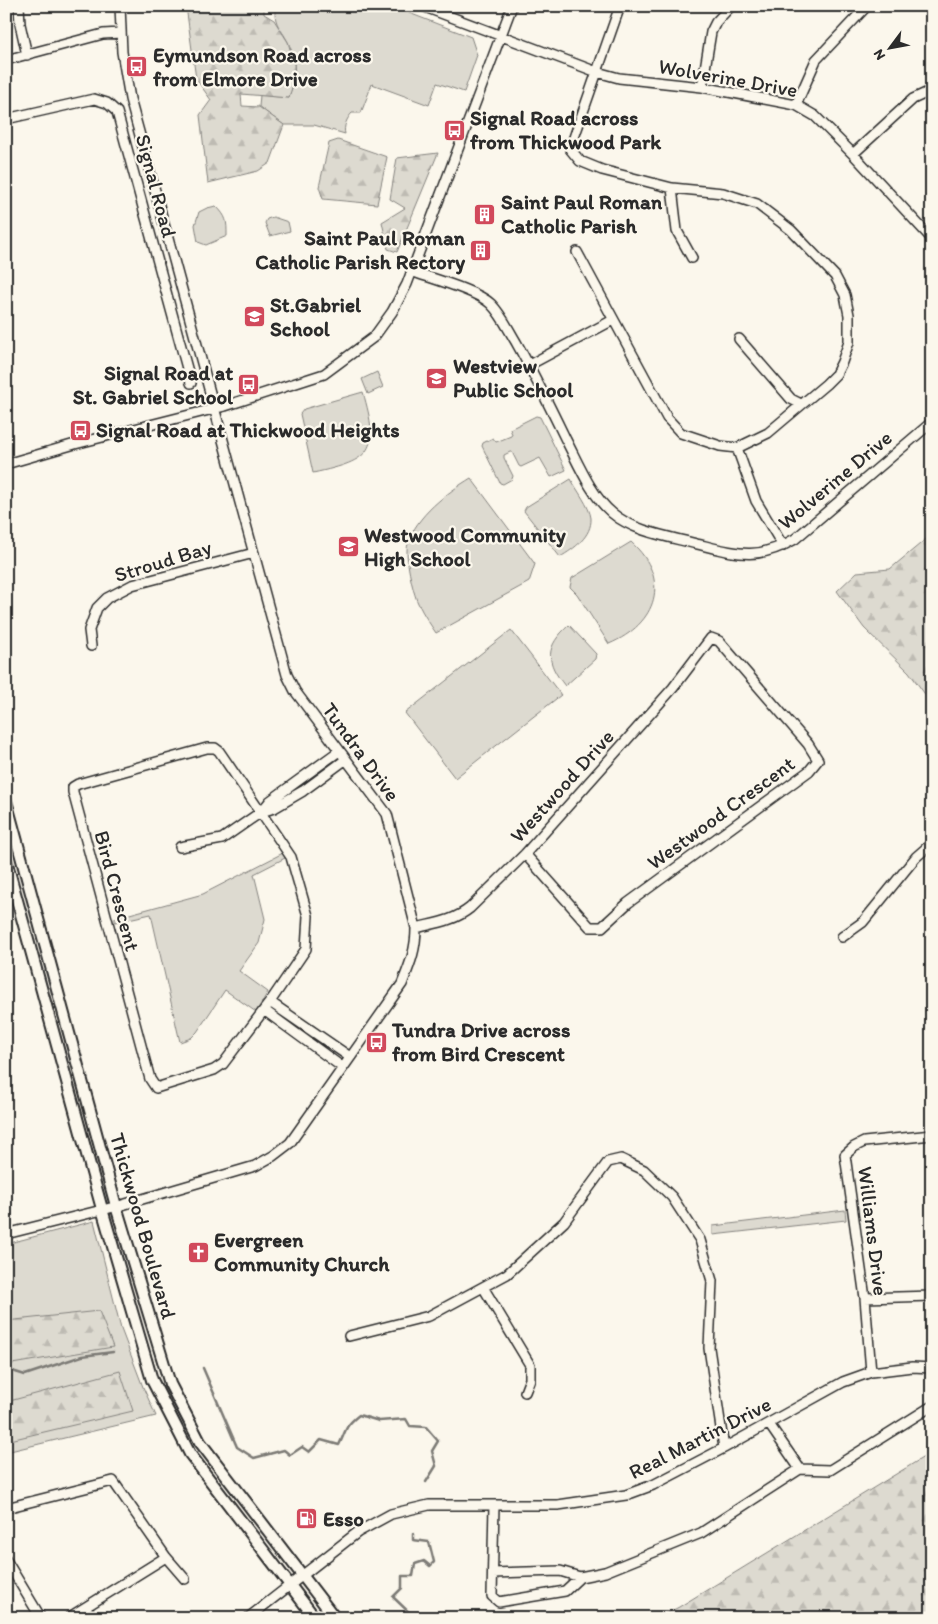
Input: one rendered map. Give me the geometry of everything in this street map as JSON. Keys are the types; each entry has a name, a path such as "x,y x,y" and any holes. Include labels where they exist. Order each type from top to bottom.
{"main road":[{"name":"Thickwood Boulevard","path":"6,801 116,1206 170,1384 200,1442 336,1618"},
{"name":"Thickwood Boulevard","path":"6,860 102,1209 152,1380 190,1454 314,1618"}],"street":[{"path":"19,6 20,24 28,55"},
{"name":"Tundra Drive","path":"6,1234 116,1206 255,1166 273,1156 290,1143 402,984 412,960 416,944 416,928 387,814 295,691 287,675 130,99 125,72 120,6"},
{"name":"Wolverine Drive","path":"422,6 597,72 619,78 702,88 796,105 815,116 854,154 932,239"},
{"path":"6,464 75,444 215,409 324,374 374,337 392,312 407,284 512,6"},
{"path":"577,252 667,418 681,433 697,440 737,448 768,433 826,384 836,374 842,362 849,342 850,315 844,295 835,276 791,230 757,204 723,193 672,188 602,170 580,161 570,149 620,6"},
{"path":"702,88 711,32 716,22 731,6"},
{"path":"796,105 816,60 867,6"},
{"path":"6,60 103,34 121,33"},
{"path":"854,154 913,99 928,92 932,95"},
{"name":"Signal Road","path":"6,119 94,99 107,103 117,112 191,383"},
{"path":"672,188 677,231 692,258"},
{"name":"Wolverine Drive","path":"411,271 475,294 490,303 499,314 529,365 583,474 613,514 640,529 727,551 752,554 770,551 795,539 932,422"},
{"path":"529,365 613,320"},
{"path":"178,334 193,330"},
{"path":"740,339 790,399 801,404"},
{"path":"737,448 756,501 783,546"},
{"name":"Stroud Bay","path":"91,646 89,630 97,608 107,598 132,585 254,553"},
{"name":"Westwood Crescent","path":"525,854 590,927 602,928 628,903 809,771 818,760 808,744 720,640 711,638"},
{"name":"Westwood Drive","path":"416,928 448,921 461,915 525,854 673,688 711,638"},
{"name":"Bird Crescent","path":"207,748 215,748 261,812 291,857 308,916 306,949 270,1002 223,1064 214,1070 156,1088 150,1079 73,787 207,748"},
{"path":"180,847 222,839 261,812 270,802 339,750"},
{"path":"261,812 274,808 303,791 345,760"},
{"path":"296,782 303,791"},
{"path":"842,937 863,922 916,857 932,843"},
{"path":"270,1002 350,1057"},
{"path":"264,1010 342,1067"},
{"path":"302,1039 309,1029"},
{"name":"Williams Drive","path":"871,1372 865,1298 845,1155 854,1147 864,1142 932,1136"},
{"path":"349,1336 429,1316 507,1274 564,1222 608,1162 621,1159 644,1170 672,1197 700,1240 712,1281 709,1348 724,1448"},
{"path":"483,1286 530,1365 530,1379 525,1392"},
{"path":"865,1298 932,1296"},
{"name":"Real Martin Drive","path":"248,1618 358,1532 391,1514 429,1505 558,1505 626,1495 653,1485 769,1424 843,1382 871,1372 912,1367 932,1368"},
{"path":"493,1573 560,1571 580,1577 605,1572 701,1533 800,1469 830,1470 932,1406"},
{"path":"769,1424 800,1469"},
{"path":"6,1508 112,1481 166,1557 185,1579"},
{"path":"494,1505 492,1596 499,1602 565,1591 580,1577"},
{"path":"68,1618 166,1557"},
{"path":"6,1560 41,1618"}],"green space":[{"path":"186,6 264,6 264,14 274,20 288,42 294,63 295,77 289,98 241,94 242,106 259,107 284,125 270,163 258,171 208,183 200,115 211,100 196,79"},
{"path":"275,6 391,6 471,37 477,55 464,92 437,83 429,105 372,84 361,113 352,113 347,120 345,134 314,125 284,125 259,107 260,95 289,98 293,84 293,56 288,42 278,26"},
{"path":"338,140 387,157 377,204 323,199 319,187 329,143"},
{"path":"438,153 397,252 388,249 382,222 405,208 390,199 397,158"},
{"path":"216,206 226,220 227,236 206,245 198,242 195,225 199,212"},
{"path":"273,217 288,222 290,231 270,236 265,223 267,219"},
{"path":"377,372 383,387 368,394 362,379"},
{"path":"363,392 371,428 367,450 360,457 349,463 313,473 300,414 304,409"},
{"path":"536,416 540,417 566,470 551,477 540,458 521,467 512,452 510,452 504,455 504,458 513,476 512,479 503,484 500,483 482,446 483,443 493,438 496,442 511,436 510,429"},
{"path":"471,478 535,564 529,582 436,633 416,598 408,564 408,544 412,534 425,515 452,490"},
{"path":"571,479 588,509 591,525 581,541 560,557 524,511 526,507"},
{"path":"932,534 932,704 909,672 864,628 837,591 857,572 890,569"},
{"path":"631,542 644,556 652,571 655,585 653,599 648,613 638,625 609,644 577,594 570,587 572,578"},
{"path":"569,625 596,654 595,659 565,686 554,669 550,654 555,640"},
{"path":"511,630 561,695 455,778 405,713"},
{"path":"283,853 285,858 254,874 265,919 259,943 239,971 268,992 256,1012 225,990 197,1032 191,1038 180,1042 151,914 115,922 115,918 203,894"},
{"path":"845,1210 846,1220 713,1235 713,1226"},
{"path":"94,1221 121,1329 156,1416 6,1452 6,1244"},
{"path":"99,1311 113,1347 6,1365 6,1321"},
{"path":"120,1371 133,1411 6,1441 6,1402"},
{"path":"932,1452 932,1618 658,1618 679,1607"}],"waterway":[{"path":"6,1369 25,1375 82,1356 113,1352"},
{"path":"203,1368 237,1447 254,1458 284,1450 290,1455 302,1447 309,1452 321,1440 339,1445 348,1426 359,1415 379,1421 406,1419 410,1426 426,1427 438,1441 432,1451 436,1466 426,1482"},
{"path":"413,1534 413,1540 429,1542 434,1562 430,1566 424,1561 415,1564 413,1576 402,1576 402,1588 393,1597 415,1618"}],"place":[{"name":"Eymundson Road across from Elmore Drive","path":"137,67"},
{"name":"Signal Road across from Thickwood Park","path":"454,130"},
{"name":"Saint Paul Roman Catholic Parish","path":"485,214"},
{"name":"Saint Paul Roman Catholic Parish Rectory","path":"481,250"},
{"name":"St.Gabriel School","path":"254,317"},
{"name":"Westview Public School","path":"437,378"},
{"name":"Signal Road at St. Gabriel School","path":"249,385"},
{"name":"Signal Road at Thickwood Heights","path":"80,430"},
{"name":"Westwood Community High School","path":"348,547"},
{"name":"Tundra Drive across from Bird Crescent","path":"376,1042"},
{"name":"Evergreen Community Church","path":"198,1252"},
{"name":"Esso","path":"307,1519"}]}
